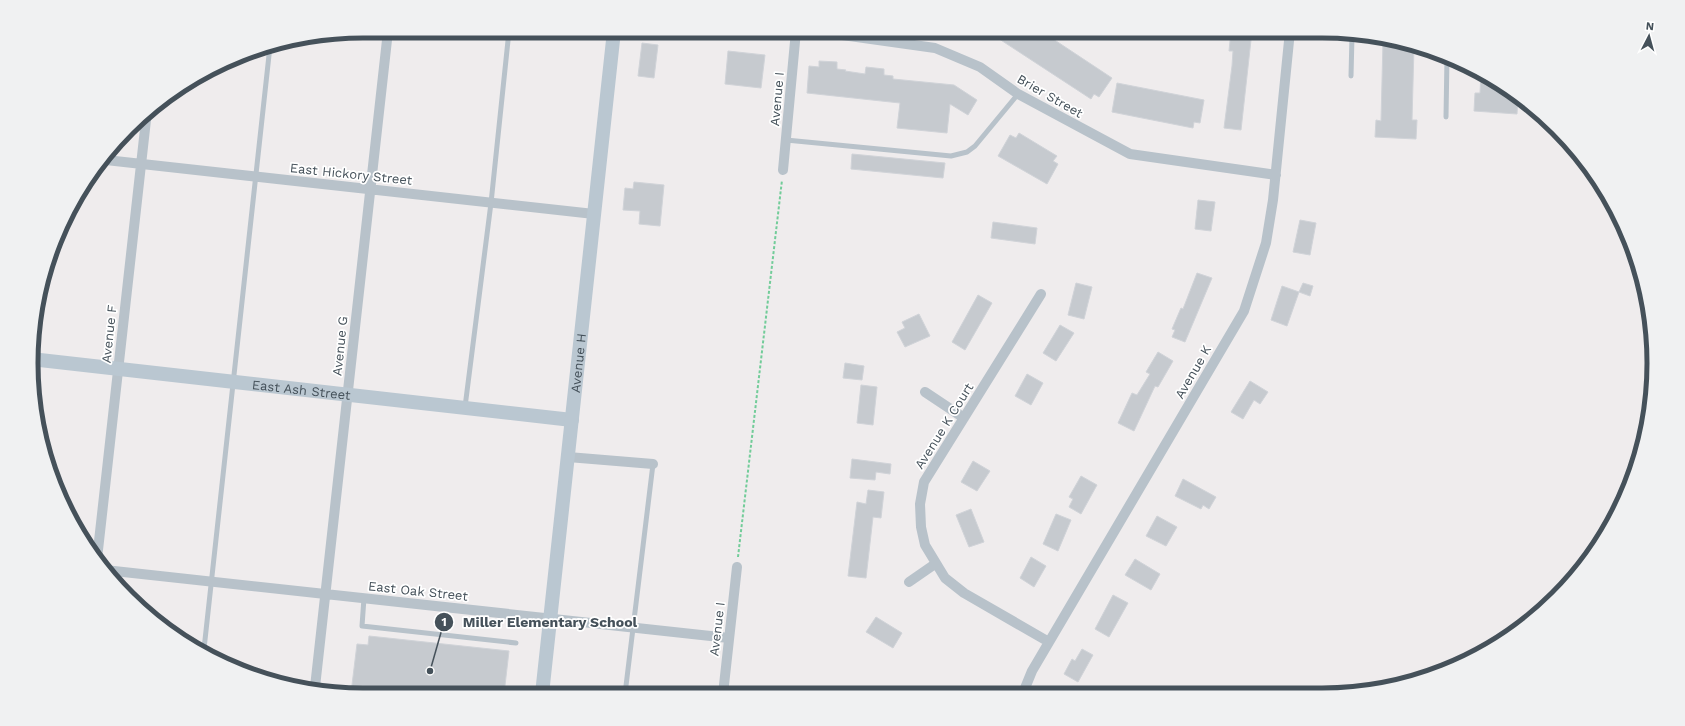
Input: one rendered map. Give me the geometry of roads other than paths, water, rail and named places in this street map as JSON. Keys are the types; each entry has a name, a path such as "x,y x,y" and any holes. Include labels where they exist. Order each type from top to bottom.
{"street":[{"name":"Avenue G","path":"315,684 387,38"},
{"name":"Avenue H","path":"543,688 613,38"},
{"name":"Avenue I","path":"783,170 795,38"},
{"name":"Brier Street","path":"864,38 935,48 980,67 1018,94 1130,154 1276,175"},
{"name":"Avenue K","path":"1025,688 1032,671 1244,311 1266,243 1276,175 1289,38"},
{"name":"Avenue F","path":"98,551 146,122"},
{"name":"East Hickory Street","path":"109,160 594,214"},
{"name":"Avenue K Court","path":"1041,294 924,482 920,504 921,527 925,545 935,564 945,578 964,592 1049,642"},
{"name":"East Ash Street","path":"38,360 572,420"},
{"path":"925,392 964,418"},
{"path":"568,457 653,464"},
{"path":"908,582 935,564"},
{"name":"Avenue I","path":"723,688 737,567"},
{"name":"East Oak Street","path":"114,571 729,638"}],"lane":[{"path":"465,408 491,203 508,38"},
{"path":"1351,76 1352,40"},
{"path":"204,646 210,581 269,52"},
{"path":"1446,117 1447,63"},
{"path":"786,140 951,156 967,152 975,146 1018,94"},
{"path":"626,688 653,464"},
{"path":"364,598 362,626 516,643"}],"place":[{"name":"Miller Elementary School","path":"430,671"}]}
